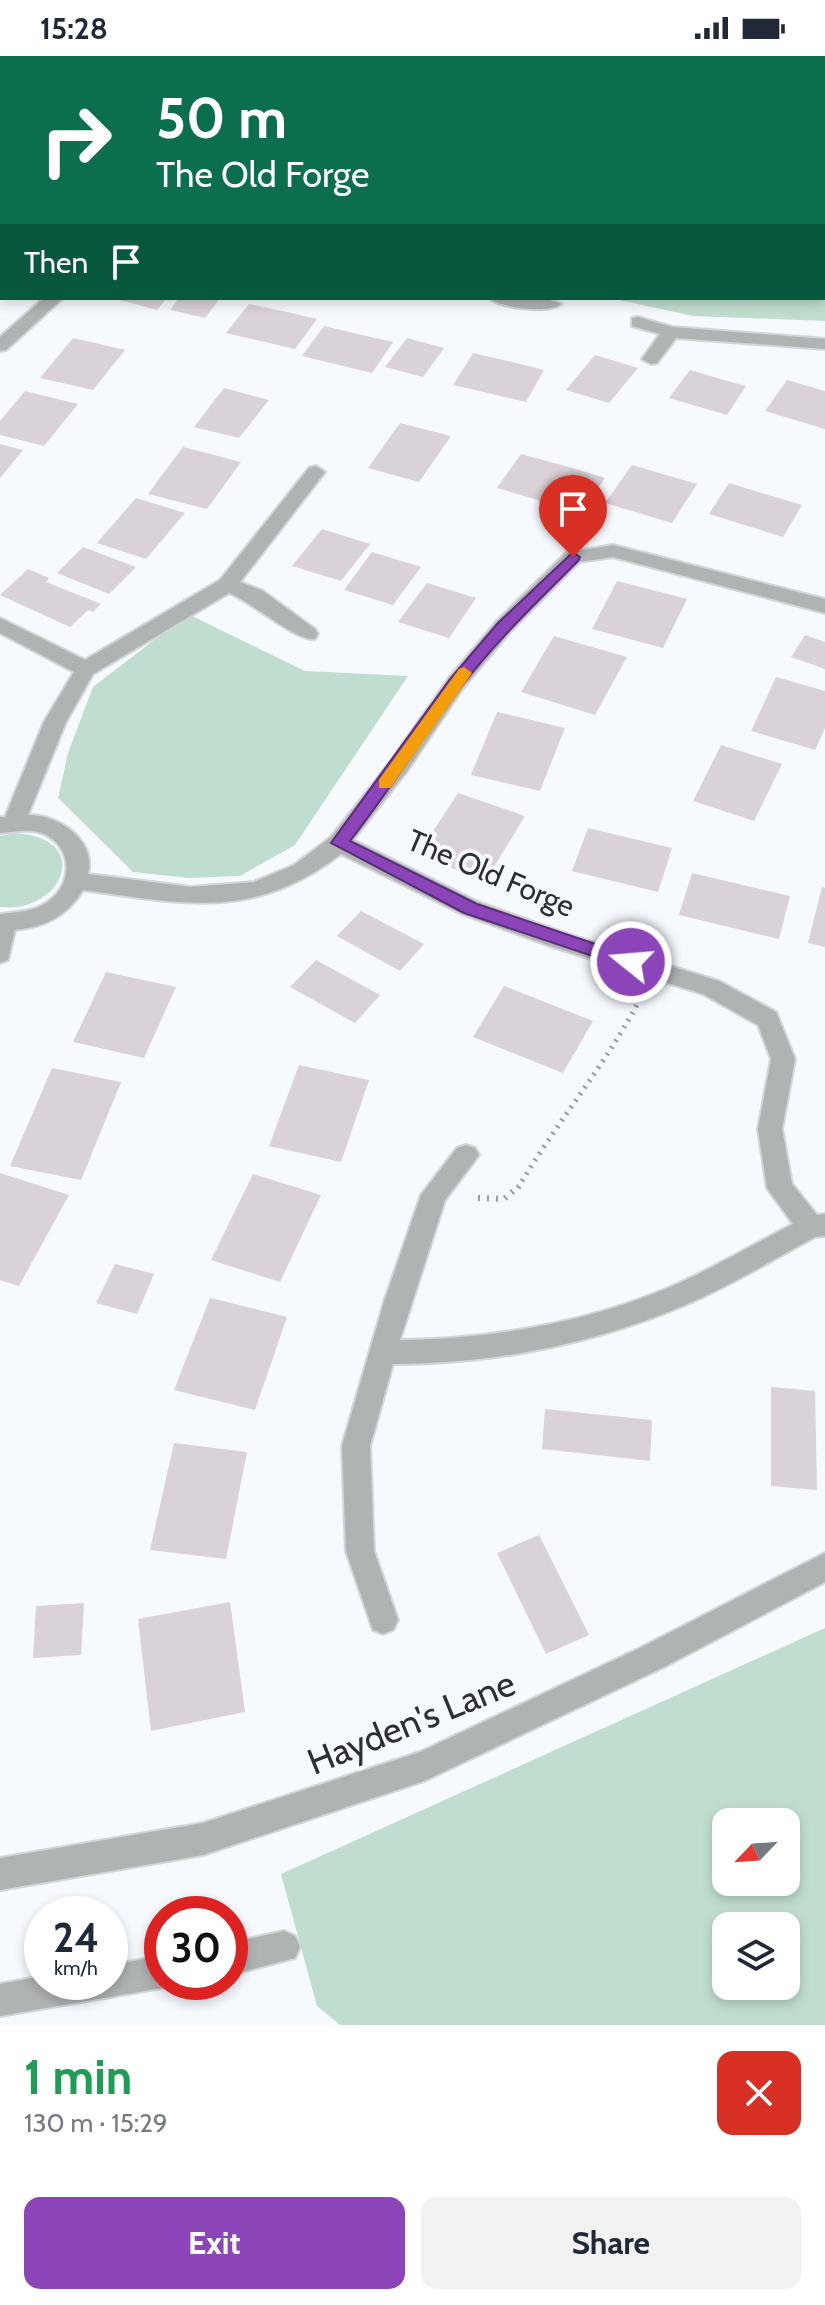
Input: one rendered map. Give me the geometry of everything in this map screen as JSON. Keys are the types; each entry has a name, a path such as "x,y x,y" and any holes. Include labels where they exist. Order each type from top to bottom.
{"street":[{"path":"0,346 52,300"},
{"path":"495,302 552,304"},
{"path":"638,322 671,332 825,344"},
{"path":"651,359 671,332"},
{"path":"0,954 2,924 28,921 51,911 68,898 78,881 82,866 68,838 53,828 7,824 55,722 86,669 227,585 316,472"},
{"path":"78,881 191,896 257,890 302,871 339,843 399,766 456,683 503,627 573,557 613,551 825,606"},
{"path":"227,585 256,596 308,634"},
{"path":"0,625 86,669"},
{"name":"The Old Forge","path":"339,843 470,908 711,987 768,1019 783,1059 770,1129 780,1188 818,1226 660,1303 513,1345 439,1353 384,1352"},
{"path":"383,1620 360,1551 356,1446 438,1190 466,1155"},
{"name":"Hayden's Lane","path":"0,1874 203,1839 424,1766 651,1658 825,1567"},
{"path":"248,1955 284,1947"},
{"path":"0,2000 24,1996"}],"path":[{"path":"438,1190 461,1197 500,1200 510,1197 532,1158 602,1068 654,969"}],"green space":[{"path":"619,300 825,300 825,321 693,316"},
{"path":"188,614 305,671 408,676 295,845 240,876 188,878 133,872 58,798 68,753 93,687"},
{"path":"14,833 39,838 55,847 62,860 61,874 53,888 40,899 22,906 0,907 0,836"},
{"path":"825,1628 825,2025 340,2025 317,2006 281,1874"}],"building":[{"path":"120,300 165,300 157,310"},
{"path":"178,300 218,300 205,318 170,310"},
{"path":"249,304 317,319 295,349 226,333"},
{"path":"324,326 393,342 372,373 302,356"},
{"path":"73,338 125,350 93,390 40,378"},
{"path":"407,338 444,348 423,377 385,367"},
{"path":"473,353 544,370 526,402 453,385"},
{"path":"595,355 638,368 609,403 566,390"},
{"path":"690,370 746,386 727,415 669,398"},
{"path":"787,380 825,391 825,429 765,411"},
{"path":"224,388 269,400 239,438 194,427"},
{"path":"25,391 78,404 44,446 0,435 0,421"},
{"path":"400,423 451,436 419,482 368,468"},
{"path":"0,444 23,450 0,478"},
{"path":"183,447 241,462 207,509 148,494"},
{"path":"521,454 605,478 582,513 497,488"},
{"path":"632,465 697,484 672,523 605,503"},
{"path":"729,483 802,505 783,537 709,514"},
{"path":"136,498 185,513 146,559 97,543"},
{"path":"322,529 370,544 341,581 292,566"},
{"path":"83,547 136,567 109,594 57,573"},
{"path":"372,552 421,567 393,605 344,590"},
{"path":"28,569 49,578 46,582 101,604 93,612 88,610 70,627 0,595"},
{"path":"617,581 687,599 663,648 592,629"},
{"path":"427,583 476,598 449,638 398,622"},
{"path":"805,635 825,642 825,669 791,657"},
{"path":"554,636 627,657 595,715 521,692"},
{"path":"776,677 825,691 825,728 815,750 751,731"},
{"path":"497,712 565,728 540,791 471,775"},
{"path":"721,745 782,764 754,821 693,801"},
{"path":"458,793 525,816 486,880 417,856"},
{"path":"588,828 672,848 658,892 572,871"},
{"path":"692,873 790,896 779,939 679,915"},
{"path":"822,887 825,888 825,947 808,943"},
{"path":"361,911 424,944 400,971 337,936"},
{"path":"316,960 380,995 355,1023 290,987"},
{"path":"106,972 176,987 144,1058 73,1042"},
{"path":"504,986 593,1021 563,1073 473,1037"},
{"path":"299,1065 369,1080 341,1162 269,1146"},
{"path":"52,1068 121,1082 81,1180 10,1166"},
{"path":"0,1173 69,1195 19,1286 0,1280"},
{"path":"253,1174 321,1195 280,1282 211,1260"},
{"path":"115,1264 154,1274 137,1314 96,1303"},
{"path":"210,1298 287,1317 255,1410 174,1390"},
{"path":"771,1387 815,1391 817,1490 771,1486"},
{"path":"545,1409 652,1420 650,1461 542,1449"},
{"path":"174,1443 247,1452 226,1559 150,1550"},
{"path":"539,1535 589,1635 546,1654 497,1553"},
{"path":"230,1602 245,1712 151,1731 138,1619"},
{"path":"84,1603 81,1655 33,1658 36,1606"}],"slow traffic":[{"path":"385,784 464,673"}],"route":[{"path":"573,557 503,627 456,683 399,766 339,843 470,908 631,962"}]}
